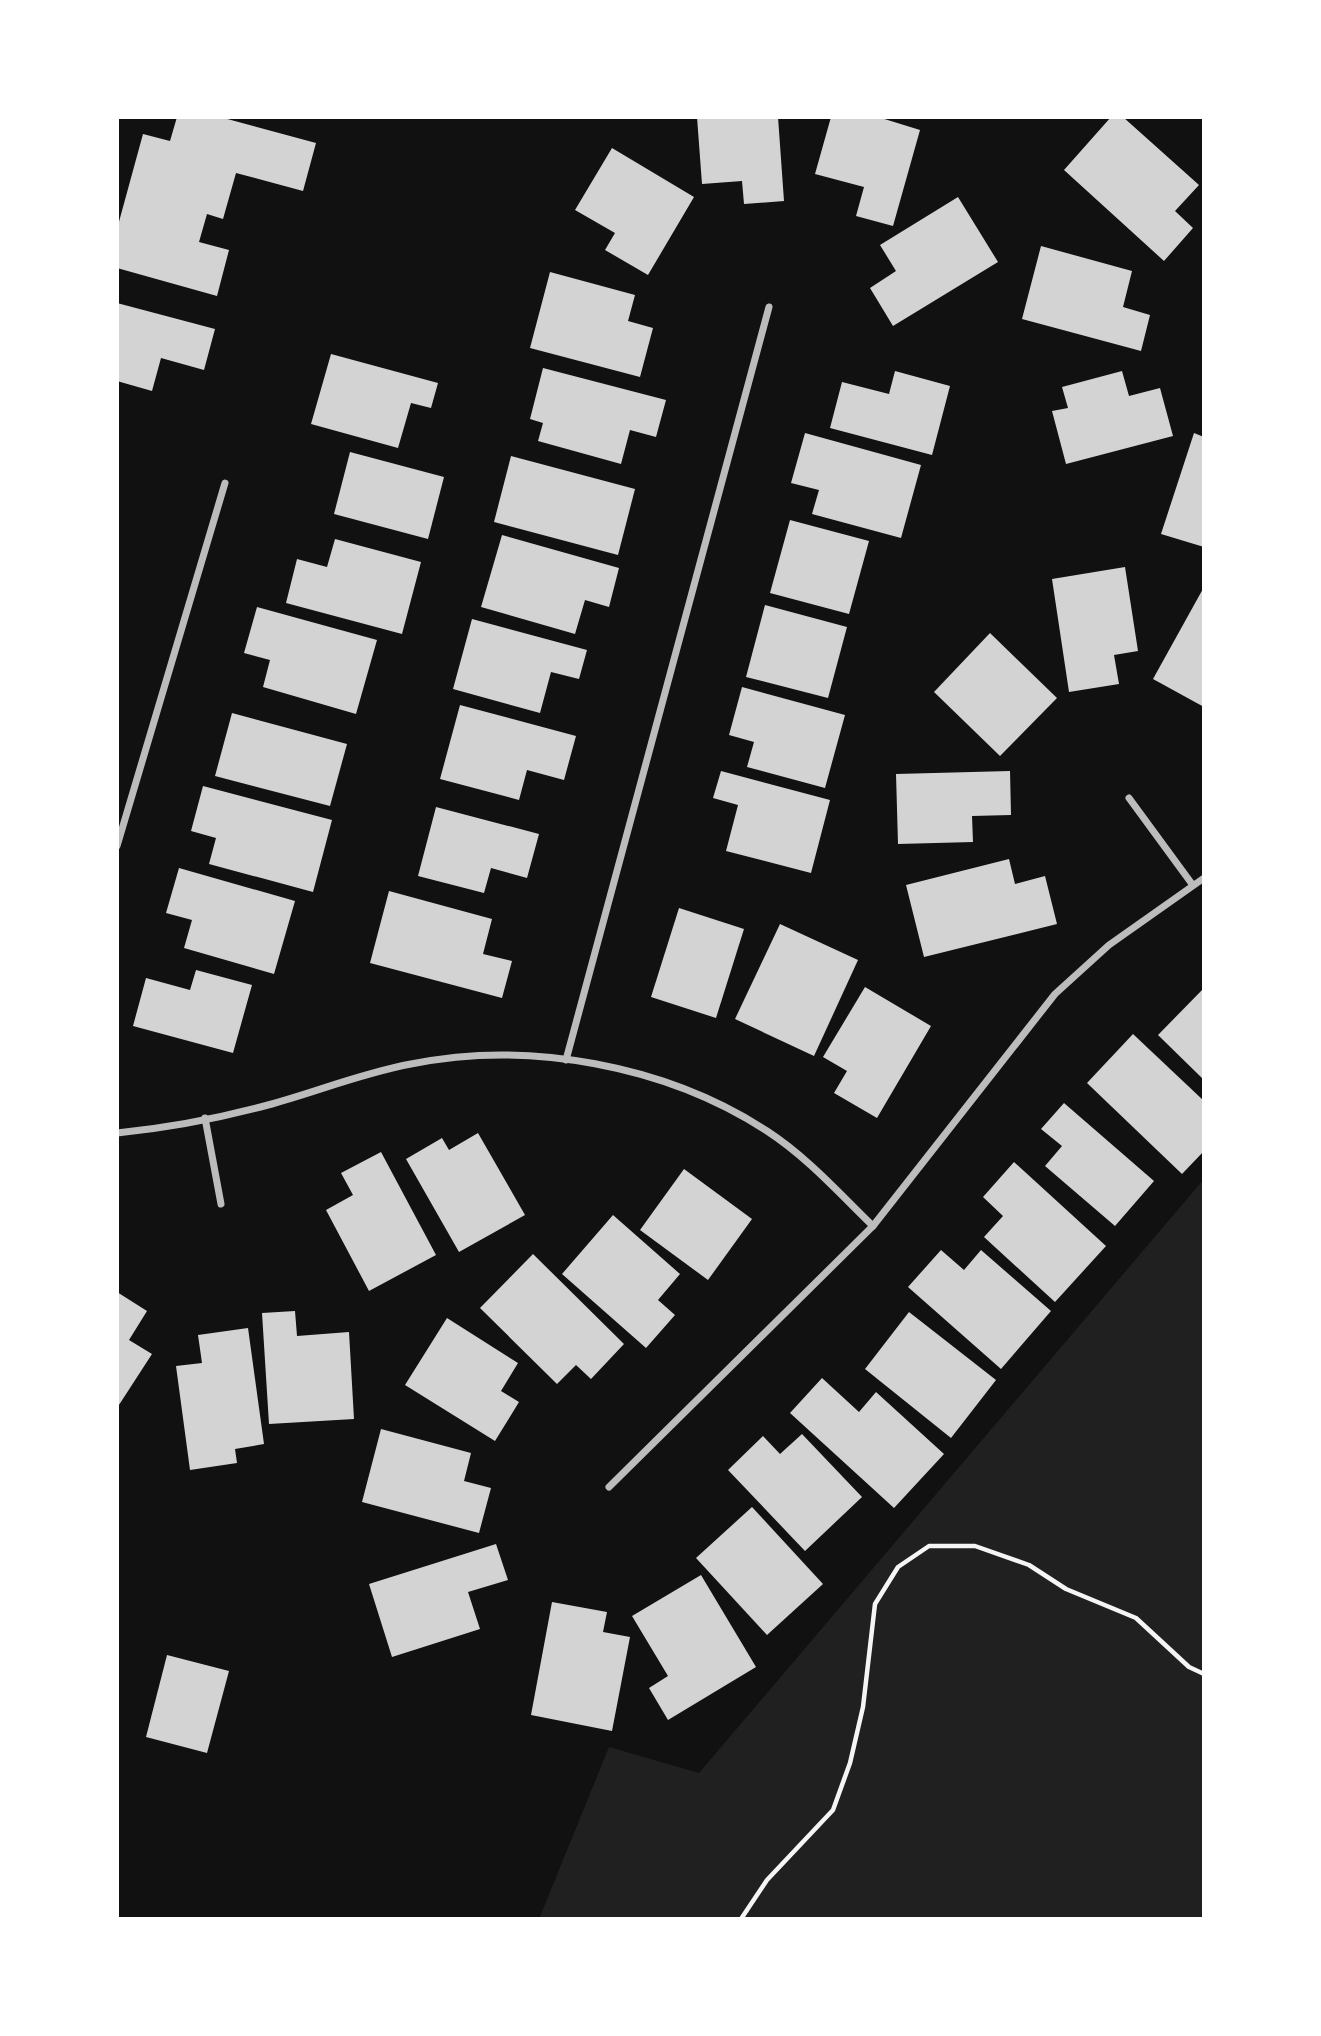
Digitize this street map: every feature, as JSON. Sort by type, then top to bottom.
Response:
[{"type":"street","points":[[566,1060],[769,306]]},
{"type":"street","points":[[117,846],[225,483]]},
{"type":"street","points":[[1129,798],[1192,884]]},
{"type":"street","points":[[609,1487],[873,1226],[1055,994],[1110,945],[1204,878]]},
{"type":"street","points":[[117,1133],[154,1129],[267,1105],[412,1063],[509,1055],[566,1060],[608,1066],[715,1102],[766,1131],[803,1158],[873,1226]]},
{"type":"street","points":[[205,1118],[222,1204]]},
{"type":"path","points":[[741,1919],[767,1880],[833,1810],[850,1763],[863,1707],[875,1604],[898,1567],[929,1546],[975,1546],[1029,1565],[1066,1589],[1136,1618],[1189,1667],[1204,1674]]},
{"type":"shaded area","points":[[1204,1179],[1204,1919],[539,1919],[609,1747],[699,1773]]},
{"type":"building","points":[[177,117],[220,117],[316,143],[303,191],[236,173],[223,219],[207,214],[199,242],[229,250],[217,296],[117,268],[117,229],[143,134],[170,141]]},
{"type":"building","points":[[697,117],[778,117],[784,201],[744,204],[742,181],[702,184]]},
{"type":"building","points":[[831,117],[878,117],[920,130],[893,226],[856,216],[864,187],[815,174]]},
{"type":"building","points":[[1111,117],[1123,117],[1199,185],[1175,211],[1193,228],[1164,261],[1064,170]]},
{"type":"building","points":[[612,148],[694,197],[648,275],[605,250],[615,233],[575,210]]},
{"type":"building","points":[[958,197],[998,262],[893,326],[870,288],[896,271],[880,245]]},
{"type":"building","points":[[1041,246],[1132,271],[1123,307],[1150,315],[1141,351],[1022,319]]},
{"type":"building","points":[[550,272],[635,295],[628,321],[653,328],[640,377],[530,348]]},
{"type":"building","points":[[117,303],[215,329],[204,370],[161,358],[152,391],[117,381]]},
{"type":"building","points":[[331,354],[438,383],[431,408],[411,403],[398,448],[311,424]]},
{"type":"building","points":[[543,368],[666,400],[656,437],[630,430],[621,464],[538,441],[543,423],[530,419]]},
{"type":"building","points":[[895,371],[950,386],[932,455],[830,428],[842,382],[889,394]]},
{"type":"building","points":[[1122,371],[1129,396],[1160,388],[1173,436],[1066,464],[1052,411],[1068,408],[1062,387]]},
{"type":"building","points":[[805,433],[921,465],[901,538],[812,514],[819,490],[791,483]]},
{"type":"building","points":[[1194,433],[1204,437],[1204,547],[1161,534]]},
{"type":"building","points":[[350,452],[444,477],[428,539],[334,514]]},
{"type":"building","points":[[511,456],[635,489],[618,555],[494,522]]},
{"type":"building","points":[[790,520],[869,541],[849,614],[770,593]]},
{"type":"building","points":[[502,535],[619,568],[609,607],[585,600],[575,634],[481,607]]},
{"type":"building","points":[[335,539],[421,562],[402,634],[286,603],[297,559],[327,567]]},
{"type":"building","points":[[1125,567],[1138,651],[1114,655],[1119,684],[1069,692],[1052,579]]},
{"type":"building","points":[[1204,587],[1204,707],[1153,679]]},
{"type":"building","points":[[765,605],[847,627],[828,698],[746,677]]},
{"type":"building","points":[[257,607],[377,640],[356,714],[263,687],[270,660],[244,653]]},
{"type":"building","points":[[472,619],[587,650],[579,679],[551,672],[540,713],[453,689]]},
{"type":"building","points":[[990,633],[1057,698],[1000,756],[934,692]]},
{"type":"building","points":[[742,687],[845,715],[825,788],[747,767],[754,742],[729,735]]},
{"type":"building","points":[[460,705],[576,736],[564,780],[527,770],[519,800],[440,779]]},
{"type":"building","points":[[232,713],[347,744],[330,806],[215,776]]},
{"type":"building","points":[[721,771],[830,800],[811,873],[726,851],[738,805],[713,798]]},
{"type":"building","points":[[1010,771],[1011,815],[972,816],[973,842],[898,844],[896,774]]},
{"type":"building","points":[[203,786],[332,820],[313,892],[209,864],[216,838],[191,831]]},
{"type":"building","points":[[436,807],[539,834],[527,878],[491,868],[484,893],[418,876]]},
{"type":"building","points":[[1009,859],[1015,884],[1045,876],[1057,924],[924,957],[906,885]]},
{"type":"building","points":[[179,868],[295,901],[274,974],[184,948],[192,920],[166,913]]},
{"type":"building","points":[[389,891],[492,919],[483,954],[512,961],[502,998],[370,963]]},
{"type":"building","points":[[679,908],[744,929],[716,1018],[651,997]]},
{"type":"building","points":[[780,924],[858,960],[814,1056],[735,1019]]},
{"type":"building","points":[[196,970],[252,985],[233,1053],[133,1026],[146,978],[190,990]]},
{"type":"building","points":[[865,987],[931,1026],[877,1118],[834,1093],[847,1071],[823,1057]]},
{"type":"building","points":[[1204,988],[1204,1080],[1158,1035]]},
{"type":"building","points":[[1133,1034],[1204,1101],[1204,1151],[1182,1174],[1087,1083]]},
{"type":"building","points":[[1064,1103],[1154,1181],[1115,1226],[1045,1166],[1062,1146],[1041,1129]]},
{"type":"building","points":[[478,1133],[525,1215],[459,1252],[406,1159],[442,1138],[449,1150]]},
{"type":"building","points":[[381,1152],[436,1255],[369,1291],[326,1210],[353,1195],[341,1173]]},
{"type":"building","points":[[1014,1162],[1106,1246],[1055,1302],[984,1237],[1003,1216],[983,1197]]},
{"type":"building","points":[[684,1169],[752,1219],[708,1280],[640,1230]]},
{"type":"building","points":[[613,1215],[680,1274],[658,1300],[675,1315],[646,1348],[562,1274]]},
{"type":"building","points":[[941,1250],[964,1270],[981,1250],[1051,1311],[1001,1369],[908,1287]]},
{"type":"building","points":[[533,1254],[624,1344],[591,1379],[576,1365],[557,1384],[480,1308]]},
{"type":"building","points":[[117,1292],[147,1311],[129,1340],[152,1354],[117,1408]]},
{"type":"building","points":[[295,1311],[297,1336],[349,1332],[354,1419],[269,1424],[262,1313]]},
{"type":"building","points":[[909,1312],[996,1380],[951,1438],[865,1369]]},
{"type":"building","points":[[447,1318],[518,1363],[501,1391],[519,1402],[495,1441],[405,1385]]},
{"type":"building","points":[[248,1328],[264,1444],[235,1449],[237,1463],[190,1470],[176,1366],[202,1363],[198,1335]]},
{"type":"building","points":[[822,1378],[859,1412],[876,1392],[944,1454],[894,1508],[790,1413]]},
{"type":"building","points":[[381,1429],[471,1453],[464,1481],[491,1488],[479,1533],[362,1502]]},
{"type":"building","points":[[802,1434],[862,1497],[805,1551],[728,1470],[763,1436],[780,1454]]},
{"type":"building","points":[[752,1507],[823,1584],[767,1635],[696,1558]]},
{"type":"building","points":[[496,1544],[508,1580],[468,1592],[480,1629],[392,1657],[369,1584]]},
{"type":"building","points":[[701,1575],[756,1667],[668,1720],[649,1688],[668,1676],[632,1616]]},
{"type":"building","points":[[552,1602],[607,1612],[603,1632],[630,1637],[612,1731],[531,1715]]},
{"type":"building","points":[[167,1655],[229,1671],[207,1753],[146,1737]]}]
